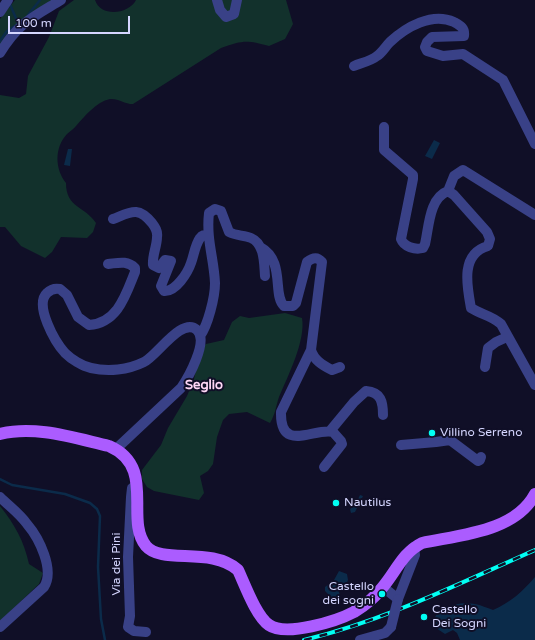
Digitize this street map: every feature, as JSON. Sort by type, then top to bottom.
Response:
[{"type":"main road","points":[[0,434],[27,430],[56,434],[109,446],[116,449],[132,465],[137,485],[139,529],[146,546],[152,551],[160,554],[211,557],[232,564],[238,570],[262,618],[270,626],[280,630],[290,630],[342,618],[356,611],[383,587],[407,552],[414,547],[422,543],[497,525],[511,519],[535,494]]},
{"type":"street","points":[[0,12],[8,0]]},
{"type":"street","points":[[0,53],[12,36],[27,20],[61,0]]},
{"type":"street","points":[[217,0],[220,10],[226,17],[234,14],[237,0]]},
{"type":"street","points":[[354,66],[376,57],[390,42],[420,22],[431,19],[452,21],[461,26],[464,30],[464,36],[432,37],[427,42],[425,47],[427,51],[443,56],[463,54],[503,80],[535,144]]},
{"type":"street","points":[[384,127],[384,150],[412,175],[413,179],[401,239],[403,243],[414,249],[423,248],[432,210],[437,200],[448,191],[454,176],[463,170],[535,216]]},
{"type":"street","points":[[448,191],[477,220],[487,232],[490,239],[488,246],[474,252],[470,260],[467,274],[471,308],[493,317],[501,324],[535,385]]},
{"type":"street","points":[[116,449],[180,388],[187,380],[197,359],[200,336],[205,328],[215,284],[208,235],[209,213],[212,210],[219,209],[223,214],[227,230],[229,232],[253,239],[270,255],[276,270],[279,286],[279,299],[284,306],[293,306],[296,303],[307,262],[311,258],[317,258],[322,262],[311,350],[281,412],[281,421],[284,430],[293,435],[302,436],[330,431],[354,402],[366,391],[376,393],[380,397],[384,405],[383,415]]},
{"type":"street","points":[[113,219],[130,212],[138,211],[144,213],[156,228],[158,235],[153,265],[159,268],[165,260],[171,261],[161,286],[164,291],[171,290],[178,283],[191,264],[199,240],[203,235],[208,235]]},
{"type":"street","points":[[260,247],[265,276]]},
{"type":"street","points":[[108,264],[129,263],[135,268],[136,272],[122,304],[115,314],[99,323],[89,325],[78,317],[67,295],[60,289],[50,290],[44,295],[43,303],[46,321],[53,337],[65,353],[83,365],[91,368],[104,370],[127,368],[152,358],[174,334],[184,327],[191,327],[197,330],[200,336]]},
{"type":"street","points":[[485,367],[488,348],[507,337]]},
{"type":"street","points":[[311,350],[313,357],[322,365],[332,370],[340,367]]},
{"type":"street","points":[[324,467],[342,444],[330,431]]},
{"type":"street","points":[[401,445],[450,440],[478,460],[480,460],[481,457]]},
{"type":"street","name":"Via dei Pini","points":[[137,485],[132,488],[131,496],[128,557],[130,616],[128,627],[134,631],[146,632]]},
{"type":"street","points":[[0,497],[28,524],[43,552],[49,570],[47,582],[44,587],[0,627]]},
{"type":"street","points":[[360,640],[386,633],[391,627],[398,599],[415,555],[414,547]]},
{"type":"street","points":[[383,587],[398,599]]},
{"type":"green space","points":[[15,0],[53,0],[0,48],[0,19]]},
{"type":"green space","points":[[74,0],[95,0],[98,6],[103,10],[115,12],[122,11],[132,5],[136,0],[286,0],[293,24],[285,39],[269,46],[240,42],[221,48],[133,104],[116,99],[110,99],[100,103],[91,110],[63,140],[58,152],[58,165],[62,177],[66,183],[69,197],[77,206],[92,217],[96,223],[93,232],[87,238],[61,237],[52,252],[45,258],[21,246],[5,227],[0,227],[0,95],[19,98],[26,94],[28,76],[49,37],[59,11]]},
{"type":"green space","points":[[285,313],[302,318],[303,327],[299,347],[270,423],[247,412],[229,414],[223,420],[217,437],[213,464],[208,471],[200,476],[204,493],[199,500],[154,491],[147,487],[142,479],[142,470],[161,445],[168,428],[187,396],[194,379],[200,351],[206,344],[224,340],[232,322],[240,316],[249,318]]},
{"type":"green space","points":[[0,506],[18,534],[29,564],[43,573],[39,584],[0,621]]},
{"type":"water","points":[[434,140],[440,143],[432,159],[425,156]]},
{"type":"water","points":[[68,149],[72,149],[70,166],[64,165]]},
{"type":"water","points":[[360,495],[363,496],[355,512],[351,513],[350,509],[355,505]]},
{"type":"water","points":[[339,571],[347,574],[348,580],[345,587],[343,585],[338,586],[340,597],[338,600],[334,600],[325,591],[325,587],[334,580]]},
{"type":"water","points":[[535,577],[535,640],[460,640],[457,633],[453,630],[445,634],[433,626],[434,619],[442,609],[455,604],[469,603],[493,610],[516,596]]},
{"type":"waterway","points":[[28,15],[40,0]]},
{"type":"waterway","points":[[9,2],[18,23]]},
{"type":"waterway","points":[[0,41],[7,31],[18,24]]},
{"type":"waterway","points":[[0,479],[12,485],[65,494],[90,503],[97,509],[100,516],[98,567],[101,619],[105,640]]},
{"type":"railway","points":[[304,640],[363,623],[392,612],[535,550]]},
{"type":"place","name":"Villino Serreno","points":[[432,433]]},
{"type":"place","name":"Nautilus","points":[[336,503]]},
{"type":"place","name":"Castello dei sogni","points":[[382,594]]},
{"type":"place","name":"Castello Dei Sogni","points":[[424,617]]},
{"type":"district","name":"Seglio","points":[[204,386]]}]
